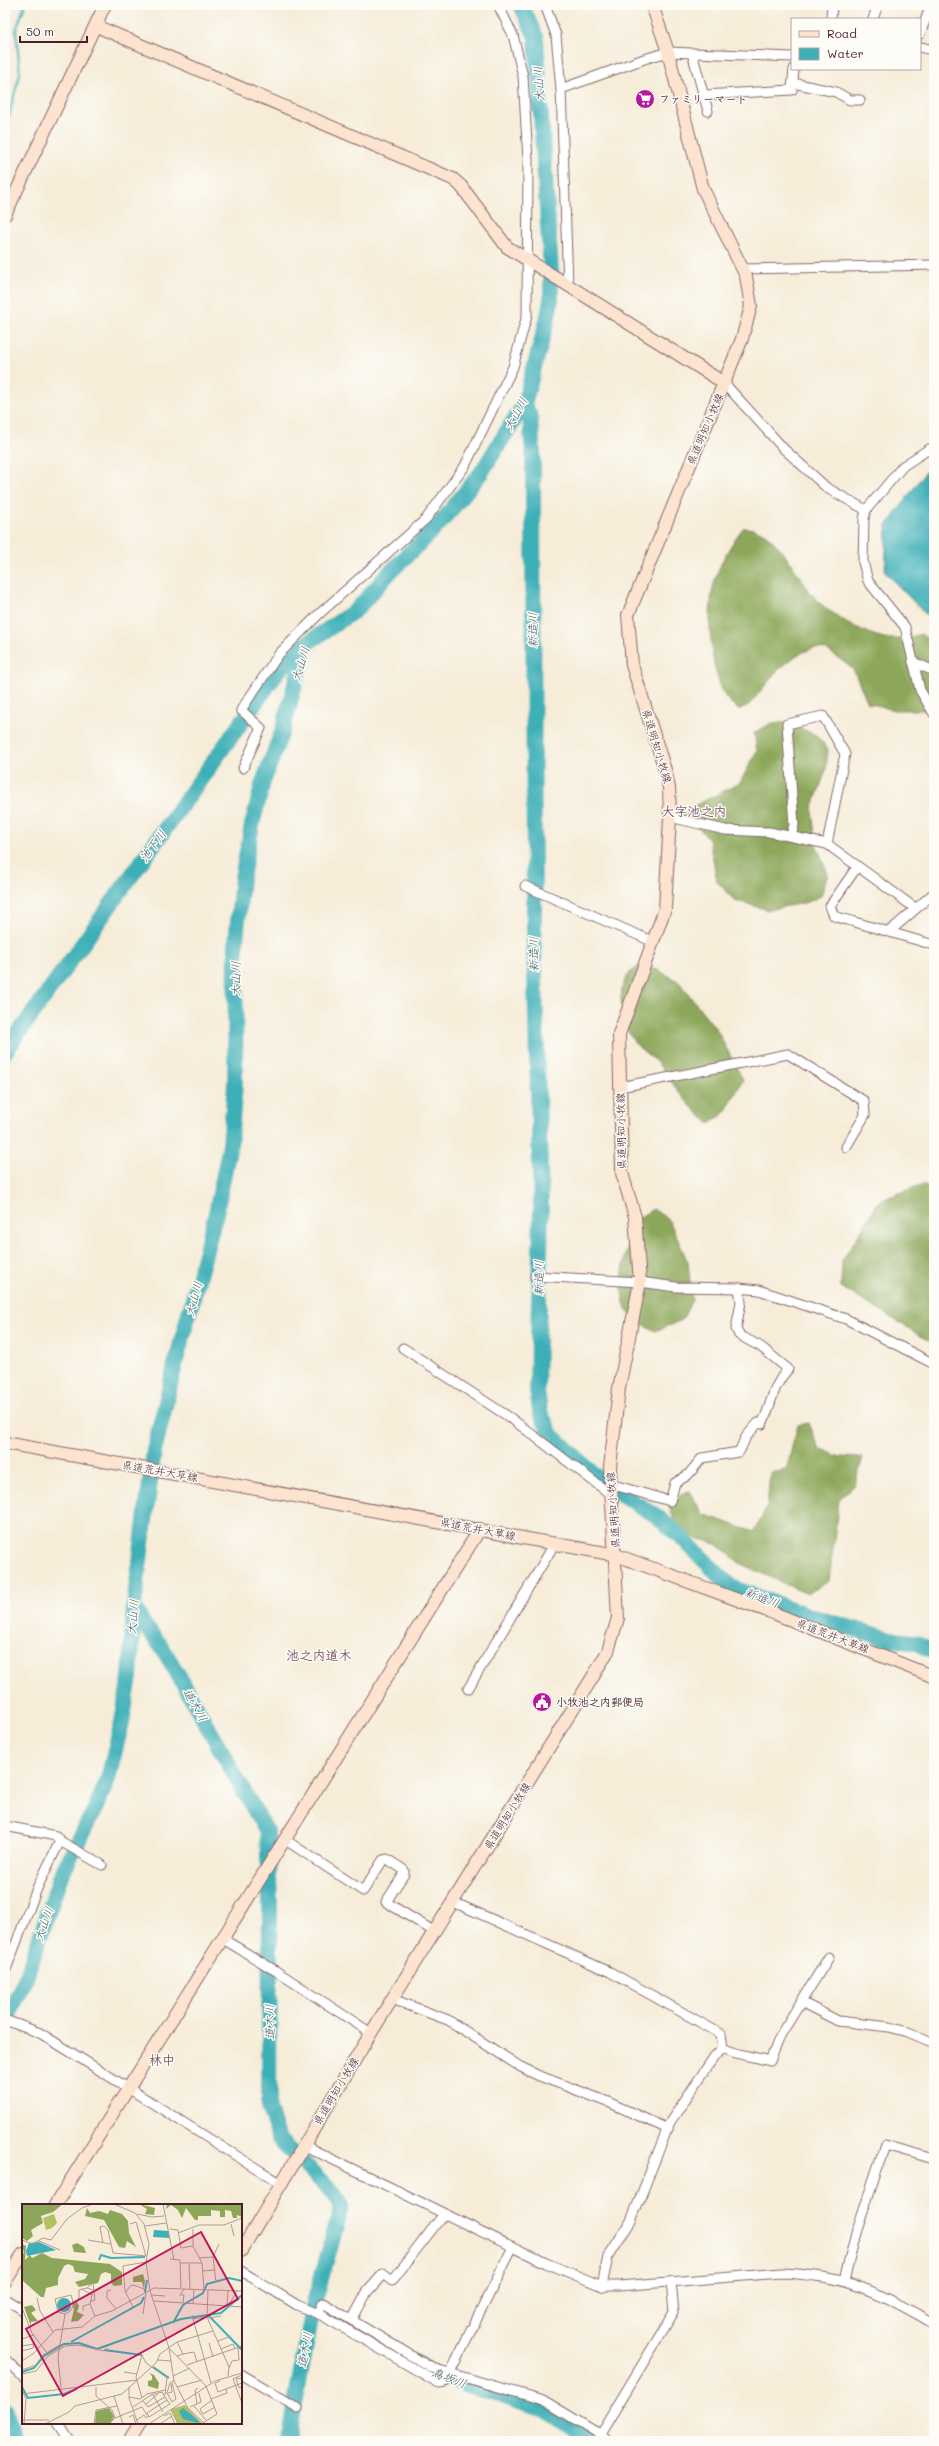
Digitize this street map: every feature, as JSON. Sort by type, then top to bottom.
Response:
[{"type":"main road","points":[[5,215],[105,5]]},
{"type":"main road","name":"県道明知小牧線","points":[[242,2249],[280,2183],[371,2033],[608,1651],[618,1618],[616,1555],[610,1489],[619,1388],[640,1282],[635,1217],[622,1173],[619,1034],[665,909],[670,817],[669,788],[666,773],[632,665],[628,615],[742,339],[751,306],[743,269],[703,189],[668,52],[652,5]]},
{"type":"main road","points":[[97,23],[103,29],[453,179],[461,186],[507,248],[724,383]]},
{"type":"main road","name":"県道荒井大草線","points":[[5,1443],[174,1472],[279,1494],[480,1529],[616,1555],[776,1614],[934,1677]]},
{"type":"main road","points":[[56,2204],[223,1939],[262,1873],[480,1529]]},
{"type":"main road","points":[[5,2282],[22,2256]]},
{"type":"main road","points":[[130,2441],[139,2424]]},
{"type":"street","points":[[243,768],[261,728],[241,710],[279,654],[318,615],[426,518],[465,466],[513,367],[527,315],[529,262],[528,160],[524,76],[513,35],[498,5]]},
{"type":"street","points":[[545,5],[556,35],[561,89],[568,285]]},
{"type":"street","points":[[831,18],[832,5]]},
{"type":"street","points":[[873,18],[878,5]]},
{"type":"street","points":[[921,31],[931,5]]},
{"type":"street","points":[[921,47],[934,50]]},
{"type":"street","points":[[561,89],[668,52],[791,57]]},
{"type":"street","points":[[692,53],[708,111]]},
{"type":"street","points":[[704,95],[792,90],[794,70]]},
{"type":"street","points":[[793,83],[836,92],[850,100],[860,100]]},
{"type":"street","points":[[743,269],[934,265]]},
{"type":"street","points":[[724,383],[784,449],[827,488],[866,510]]},
{"type":"street","points":[[934,451],[929,449],[903,466],[866,510],[863,562],[868,581],[905,626],[920,690],[934,714]]},
{"type":"street","points":[[913,662],[934,671]]},
{"type":"street","points":[[791,836],[794,825],[787,724],[823,716],[845,754],[827,844]]},
{"type":"street","points":[[670,817],[725,830],[762,831],[827,844],[915,908]]},
{"type":"street","points":[[857,867],[830,906],[834,916],[934,945]]},
{"type":"street","points":[[525,886],[654,942]]},
{"type":"street","points":[[890,931],[934,893]]},
{"type":"street","points":[[620,1087],[788,1054],[864,1101],[865,1115],[846,1147]]},
{"type":"street","points":[[535,1276],[640,1282],[676,1287],[740,1288],[766,1292],[846,1319],[934,1364]]},
{"type":"street","points":[[403,1348],[512,1419],[610,1489],[670,1501],[675,1483],[688,1475],[702,1458],[739,1452],[752,1428],[758,1423],[762,1424],[769,1410],[773,1389],[788,1369],[761,1347],[740,1335],[736,1329],[740,1302],[740,1288]]},
{"type":"street","points":[[468,1689],[555,1543]]},
{"type":"street","points":[[5,1826],[56,1836],[62,1842],[102,1864]]},
{"type":"street","points":[[5,1972],[38,1886],[62,1842]]},
{"type":"street","points":[[281,1844],[364,1891],[382,1860],[387,1859],[404,1870],[404,1874],[386,1902],[435,1932]]},
{"type":"street","points":[[452,1904],[460,1905],[640,1988],[720,2034],[723,2048]]},
{"type":"street","points":[[223,1939],[262,1962],[371,2033]]},
{"type":"street","points":[[723,2048],[737,2055],[754,2056],[770,2061],[781,2034],[829,1957]]},
{"type":"street","points":[[392,1999],[448,2020],[536,2075],[608,2102],[668,2130]]},
{"type":"street","points":[[801,2002],[834,2019],[889,2027],[934,2043]]},
{"type":"street","points":[[5,2020],[40,2033],[280,2183]]},
{"type":"street","points":[[602,2286],[608,2257],[631,2221],[670,2122],[686,2096],[723,2048]]},
{"type":"street","points":[[844,2281],[856,2234],[885,2145],[934,2159]]},
{"type":"street","points":[[299,2153],[444,2214],[513,2247],[602,2286],[781,2273],[844,2281],[906,2308],[934,2324]]},
{"type":"street","points":[[352,2320],[367,2292],[383,2274],[392,2281],[444,2214]]},
{"type":"street","points":[[242,2272],[317,2310],[439,2383],[447,2377],[513,2247]]},
{"type":"street","points":[[599,2436],[674,2312],[672,2282]]},
{"type":"street","points":[[5,2299],[22,2309]]},
{"type":"street","points":[[317,2310],[352,2320],[447,2377],[464,2375],[543,2400],[596,2432],[599,2436],[608,2441]]},
{"type":"street","points":[[5,2359],[22,2376]]},
{"type":"street","points":[[242,2375],[298,2408]]},
{"type":"street","points":[[59,2424],[70,2441]]},
{"type":"green space","points":[[743,528],[756,530],[767,536],[777,545],[812,594],[828,610],[846,622],[857,628],[888,639],[897,639],[921,634],[934,644],[934,710],[894,710],[868,703],[853,669],[826,649],[813,648],[797,655],[779,669],[749,705],[738,710],[725,696],[719,682],[712,651],[710,618],[713,587],[717,574],[728,550]]},
{"type":"green space","points":[[794,722],[794,725],[818,736],[828,750],[826,770],[812,809],[816,844],[828,874],[821,896],[808,902],[768,910],[734,900],[717,881],[709,839],[696,825],[680,816],[684,811],[740,783],[757,750],[754,733],[772,723]]},
{"type":"green space","points":[[639,966],[658,970],[678,981],[717,1030],[743,1080],[724,1114],[709,1123],[694,1110],[656,1062],[636,1044],[628,1031],[622,1011],[622,990],[625,980],[631,972]]},
{"type":"green space","points":[[923,1184],[934,1190],[934,1344],[841,1287],[842,1261],[879,1201]]},
{"type":"green space","points":[[653,1209],[669,1220],[688,1262],[692,1300],[682,1320],[655,1331],[631,1316],[624,1304],[622,1293],[623,1268],[634,1221]]},
{"type":"green space","points":[[809,1423],[819,1448],[840,1457],[863,1458],[854,1486],[839,1499],[829,1581],[807,1594],[741,1564],[718,1545],[688,1535],[675,1522],[669,1507],[675,1498],[689,1491],[703,1514],[754,1532],[767,1507],[770,1473],[786,1470],[798,1425]]},
{"type":"water","points":[[934,469],[934,623],[885,572],[887,525],[927,470]]},
{"type":"waterway","points":[[5,131],[20,73],[16,30],[25,5]]},
{"type":"waterway","name":"大山川","points":[[5,1052],[279,670],[306,644],[356,610],[390,572],[441,522],[481,473],[524,404],[547,321],[551,300],[551,271],[536,37],[521,5]]},
{"type":"waterway","name":"新造川","points":[[524,404],[530,416],[533,453],[534,943],[541,1207],[537,1390],[540,1412],[551,1434],[601,1481]]},
{"type":"waterway","name":"大山川","points":[[5,2024],[27,1975],[61,1875],[98,1803],[108,1779],[122,1722],[130,1677],[134,1606],[154,1451],[176,1361],[216,1213],[230,1145],[235,1084],[236,941],[242,878],[252,825],[263,782],[283,729],[306,644]]},
{"type":"waterway","name":"新造川","points":[[619,1493],[655,1515],[680,1536],[731,1587],[813,1617],[890,1639],[917,1643],[934,1652]]},
{"type":"waterway","name":"道木川","points":[[134,1606],[144,1625],[163,1649],[267,1832],[270,1901],[269,2110],[279,2139],[338,2198],[342,2206],[314,2303],[288,2441]]},
{"type":"waterway","name":"鳥坂川","points":[[414,2362],[436,2375],[545,2410],[590,2438]]},
{"type":"waterway","name":"大山川","points":[[5,2409],[15,2441]]},
{"type":"place","name":"ファミリーマート","points":[[645,99]]},
{"type":"place","name":"小牧池之内郵便局","points":[[542,1702]]},
{"type":"district","name":"大字池之内","points":[[694,811]]},
{"type":"district","name":"池之内道木","points":[[319,1655]]},
{"type":"district","name":"林中","points":[[162,2060]]},
{"type":"water label","name":"池下川","points":[[153,846]]}]
